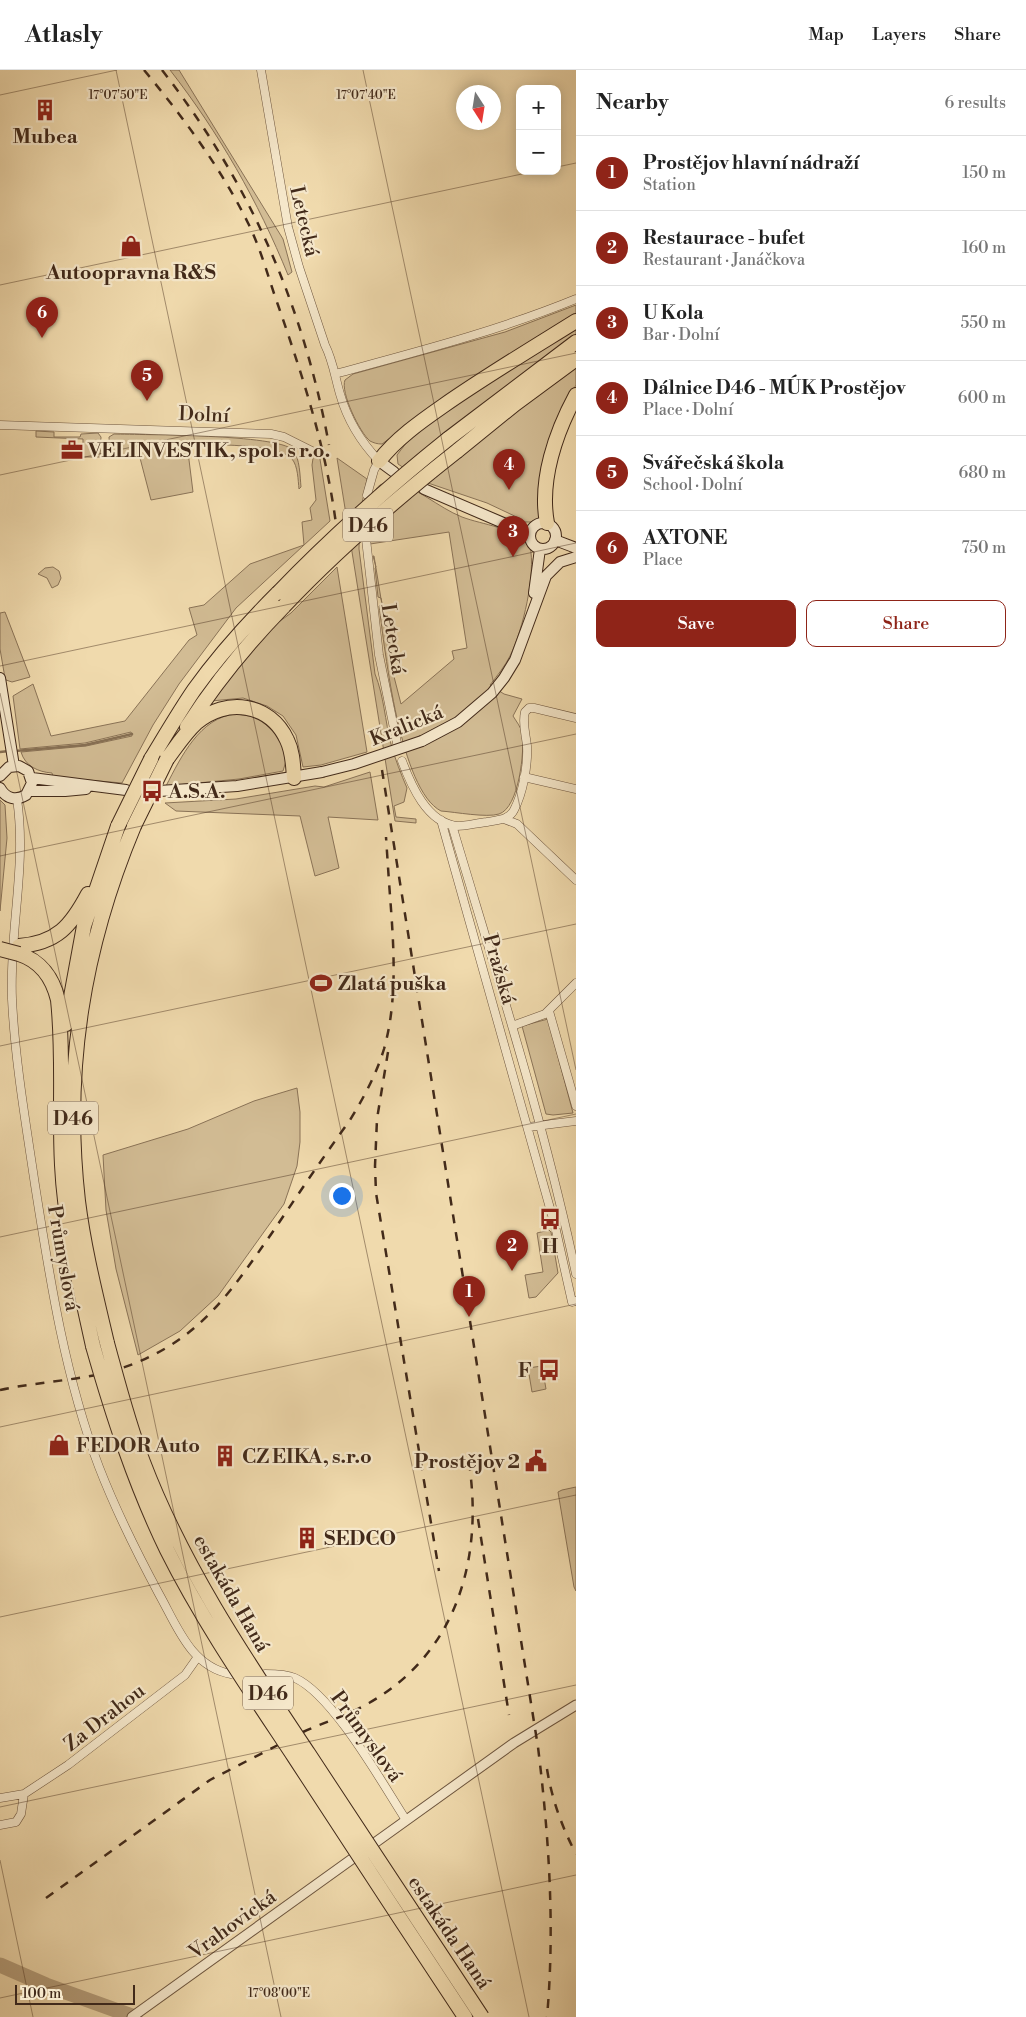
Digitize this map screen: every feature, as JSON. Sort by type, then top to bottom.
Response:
[{"type":"highway","points":[[379,461],[411,429],[493,372],[576,322]]},
{"type":"highway","name":"D46","points":[[100,1344],[77,1275],[66,1206],[61,1130],[61,1078],[67,1016],[84,926],[118,826],[151,759],[194,691],[219,657],[250,621],[316,554],[392,484],[576,342]]},
{"type":"highway","name":"D46","points":[[100,1344],[78,1202],[73,1130],[74,1080],[80,1016],[97,928],[118,864],[134,826],[167,759],[205,699],[259,632],[324,564],[359,532],[514,404],[576,359]]},
{"type":"highway","points":[[547,523],[545,504],[552,457],[564,419],[576,395]]},
{"type":"highway","points":[[167,759],[189,731],[204,718],[227,707],[249,707],[263,713],[281,729],[290,749],[294,778]]},
{"type":"highway","points":[[0,948],[19,950],[44,942],[59,934],[68,926],[80,909],[105,860]]},
{"type":"highway","points":[[19,950],[43,970],[51,981],[57,995],[61,1078]]},
{"type":"highway","name":"estakáda Haná","points":[[100,1344],[114,1419],[131,1468],[149,1512],[182,1579],[215,1635],[465,2017]]},
{"type":"highway","name":"estakáda Haná","points":[[100,1344],[143,1462],[177,1538],[212,1604],[482,2017]]},
{"type":"main road","points":[[379,461],[394,472]]},
{"type":"main road","points":[[424,489],[530,534]]},
{"type":"main road","points":[[540,522],[547,523],[555,530],[556,540],[550,548],[540,549],[532,544],[530,534],[534,525],[540,522]]},
{"type":"main road","points":[[556,540],[576,548]]},
{"type":"main road","points":[[527,626],[534,594],[540,549]]},
{"type":"main road","name":"Kralická","points":[[159,791],[237,786],[322,772],[380,756],[422,741],[458,722],[488,697],[510,669],[546,576],[560,562],[576,557]]},
{"type":"main road","points":[[0,678],[14,763]]},
{"type":"main road","points":[[0,776],[14,763]]},
{"type":"main road","points":[[0,788],[6,796],[17,799],[24,796],[30,790],[32,778],[26,769],[14,763]]},
{"type":"main road","points":[[32,778],[126,790]]},
{"type":"main road","points":[[30,790],[65,791],[101,788]]},
{"type":"street","name":"Letecká","points":[[261,70],[288,228],[299,266],[325,345],[331,356],[343,402],[352,423],[379,461]]},
{"type":"street","points":[[335,374],[494,330],[533,317],[576,299]]},
{"type":"street","name":"Dolní","points":[[0,425],[271,434],[284,437],[314,452]]},
{"type":"street","points":[[367,495],[374,470],[379,461]]},
{"type":"street","name":"Letecká","points":[[366,539],[378,648],[397,743]]},
{"type":"street","points":[[504,819],[514,810],[524,777],[527,748],[524,714],[529,708],[534,708],[576,718]]},
{"type":"street","points":[[402,761],[410,783],[419,799],[441,820],[452,825],[504,819],[517,824],[576,880]]},
{"type":"street","points":[[524,777],[576,789]]},
{"type":"street","name":"Průmyslová","points":[[17,799],[21,836],[12,998],[31,1160],[64,1350],[99,1466],[153,1582],[188,1647],[197,1658],[216,1669],[231,1674]]},
{"type":"street","name":"Pražská","points":[[441,820],[528,1127],[574,1302]]},
{"type":"street","name":"Pražská","points":[[452,825],[512,1026],[547,1156]]},
{"type":"street","points":[[512,1026],[550,1012],[576,983]]},
{"type":"street","points":[[550,1012],[576,1106]]},
{"type":"street","points":[[528,1127],[576,1122]]},
{"type":"street","points":[[528,1127],[537,1137],[547,1156],[565,1222],[576,1274]]},
{"type":"street","points":[[555,1226],[565,1222]]},
{"type":"street","name":"Za Drahou","points":[[0,1798],[24,1794],[68,1765],[185,1675],[197,1658]]},
{"type":"street","name":"Průmyslová","points":[[265,1674],[284,1675],[295,1678],[311,1688],[327,1704],[355,1741],[406,1820]]},
{"type":"street","points":[[376,1842],[514,1743],[576,1705]]},
{"type":"street","points":[[0,1825],[16,1822],[21,1814],[24,1794]]},
{"type":"street","name":"Vrahovická","points":[[132,2017],[352,1858]]},
{"type":"shaded area","points":[[170,70],[179,70],[283,239],[292,272],[288,275],[264,221],[236,168],[205,118]]},
{"type":"shaded area","points":[[576,305],[576,385],[564,407],[541,518],[531,522],[523,522],[523,520],[487,503],[425,482],[398,464],[397,455],[407,442],[397,433],[382,444],[376,443],[366,437],[356,421],[344,386],[345,380],[353,374],[505,332]]},
{"type":"shaded area","points":[[36,431],[54,432],[54,437],[80,437],[81,434],[98,433],[101,437],[100,457],[83,457],[83,439],[36,437]]},
{"type":"shaded area","points":[[114,434],[237,438],[282,445],[293,450],[295,453],[301,487],[299,489],[294,462],[285,454],[259,447],[187,444],[193,492],[151,500],[140,458],[110,457],[109,437]]},
{"type":"shaded area","points":[[314,452],[319,453],[330,521],[236,608],[179,684],[153,725],[122,783],[53,777],[52,773],[37,770],[29,765],[21,752],[86,746],[132,736],[131,732],[85,743],[20,749],[13,696],[33,684],[51,736],[125,721],[189,640],[197,635],[189,608],[204,605],[250,564],[304,545],[302,522],[312,520],[310,508],[316,500],[312,465]]},
{"type":"shaded area","points":[[337,458],[367,479],[360,513],[359,549],[375,674],[391,744],[407,788],[404,802],[394,806],[396,817],[416,819],[416,823],[395,821]]},
{"type":"shaded area","points":[[392,482],[410,488],[462,517],[498,527],[516,535],[530,546],[530,586],[524,617],[508,660],[490,685],[504,694],[522,699],[513,716],[520,726],[523,741],[519,778],[511,801],[506,809],[499,814],[479,815],[441,811],[427,798],[415,776],[405,749],[397,718],[390,685],[379,606],[382,603],[390,661],[401,704],[454,659],[452,651],[467,648],[449,532],[370,544],[369,521],[371,504],[376,490],[381,484]]},
{"type":"shaded area","points":[[53,567],[59,571],[61,578],[58,585],[52,588],[47,578],[38,574],[45,568]]},
{"type":"shaded area","points":[[337,567],[367,752],[321,765],[303,767],[296,735],[283,716],[267,706],[243,698],[211,701],[272,627],[291,613]]},
{"type":"shaded area","points":[[376,567],[381,598],[378,597]]},
{"type":"shaded area","points":[[5,612],[30,677],[12,682],[5,678],[0,649],[0,613]]},
{"type":"shaded area","points":[[236,714],[257,717],[274,732],[283,746],[286,761],[283,771],[239,779],[166,786],[185,751],[202,730],[212,722]]},
{"type":"shaded area","points":[[370,772],[378,820],[328,817],[339,868],[315,876],[300,816],[176,811],[165,803],[236,799],[315,786],[324,787]]},
{"type":"shaded area","points":[[0,800],[5,805],[7,838],[0,911]]},
{"type":"shaded area","points":[[548,1019],[573,1113],[546,1114],[522,1026]]},
{"type":"shaded area","points":[[297,1088],[300,1112],[300,1142],[297,1166],[284,1204],[218,1296],[180,1331],[138,1355],[116,1269],[106,1210],[103,1155],[188,1129],[254,1101]]},
{"type":"shaded area","points":[[549,1230],[551,1232],[558,1273],[536,1297],[529,1298],[525,1275],[543,1272],[537,1233]]},
{"type":"shaded area","points":[[542,1366],[546,1389],[532,1392],[528,1368]]},
{"type":"shaded area","points":[[576,1487],[576,1591],[558,1492]]},
{"type":"waterway","points":[[15,751],[85,745],[132,734]]},
{"type":"waterway","points":[[0,752],[9,751]]},
{"type":"waterway","points":[[0,1965],[46,1985],[135,2017]]},
{"type":"railway","points":[[144,70],[173,106],[214,163],[253,233],[313,413],[332,496],[336,524]]},
{"type":"railway","points":[[162,70],[222,156],[247,201],[269,247],[288,294],[304,343],[318,393],[329,445]]},
{"type":"railway","points":[[382,770],[538,1747],[550,1882],[551,1950],[547,2017]]},
{"type":"railway","points":[[0,1390],[104,1373],[138,1362],[161,1351],[182,1338],[216,1307],[259,1251],[350,1120],[369,1086],[384,1049],[392,1008],[394,966],[386,837]]},
{"type":"railway","points":[[388,1052],[377,1119],[376,1193],[439,1571]]},
{"type":"railway","points":[[303,1732],[369,1703],[399,1683],[423,1659],[442,1632],[456,1603],[466,1572],[471,1539],[473,1505],[470,1470]]},
{"type":"railway","points":[[478,1519],[509,1715]]},
{"type":"railway","points":[[46,1898],[210,1780],[278,1745]]},
{"type":"railway","points":[[547,1769],[558,1813],[576,1854]]},
{"type":"place","name":"Mubea","points":[[45,110]]},
{"type":"place","name":"Autoopravna R&S","points":[[131,246]]},
{"type":"place","name":"AXTONE","points":[[42,338]]},
{"type":"place","name":"Svářečská škola","points":[[147,401]]},
{"type":"place","name":"VELINVESTIK, spol. s r.o.","points":[[72,450]]},
{"type":"place","name":"Dálnice D46 - MÚK Prostějov","points":[[509,490]]},
{"type":"place","name":"U Kola","points":[[513,557]]},
{"type":"place","name":"A.S.A.","points":[[152,791]]},
{"type":"place","name":"Zlatá puška","points":[[321,983]]},
{"type":"place","name":"H","points":[[550,1219]]},
{"type":"place","name":"Restaurace - bufet","points":[[512,1271]]},
{"type":"place","name":"Prostějov hlavní nádraží","points":[[469,1317]]},
{"type":"place","name":"F","points":[[549,1370]]},
{"type":"place","name":"FEDOR Auto","points":[[59,1445]]},
{"type":"place","name":"CZ EIKA, s.r.o","points":[[225,1456]]},
{"type":"place","name":"Prostějov 2","points":[[536,1461]]},
{"type":"place","name":"SEDCO","points":[[307,1538]]}]
